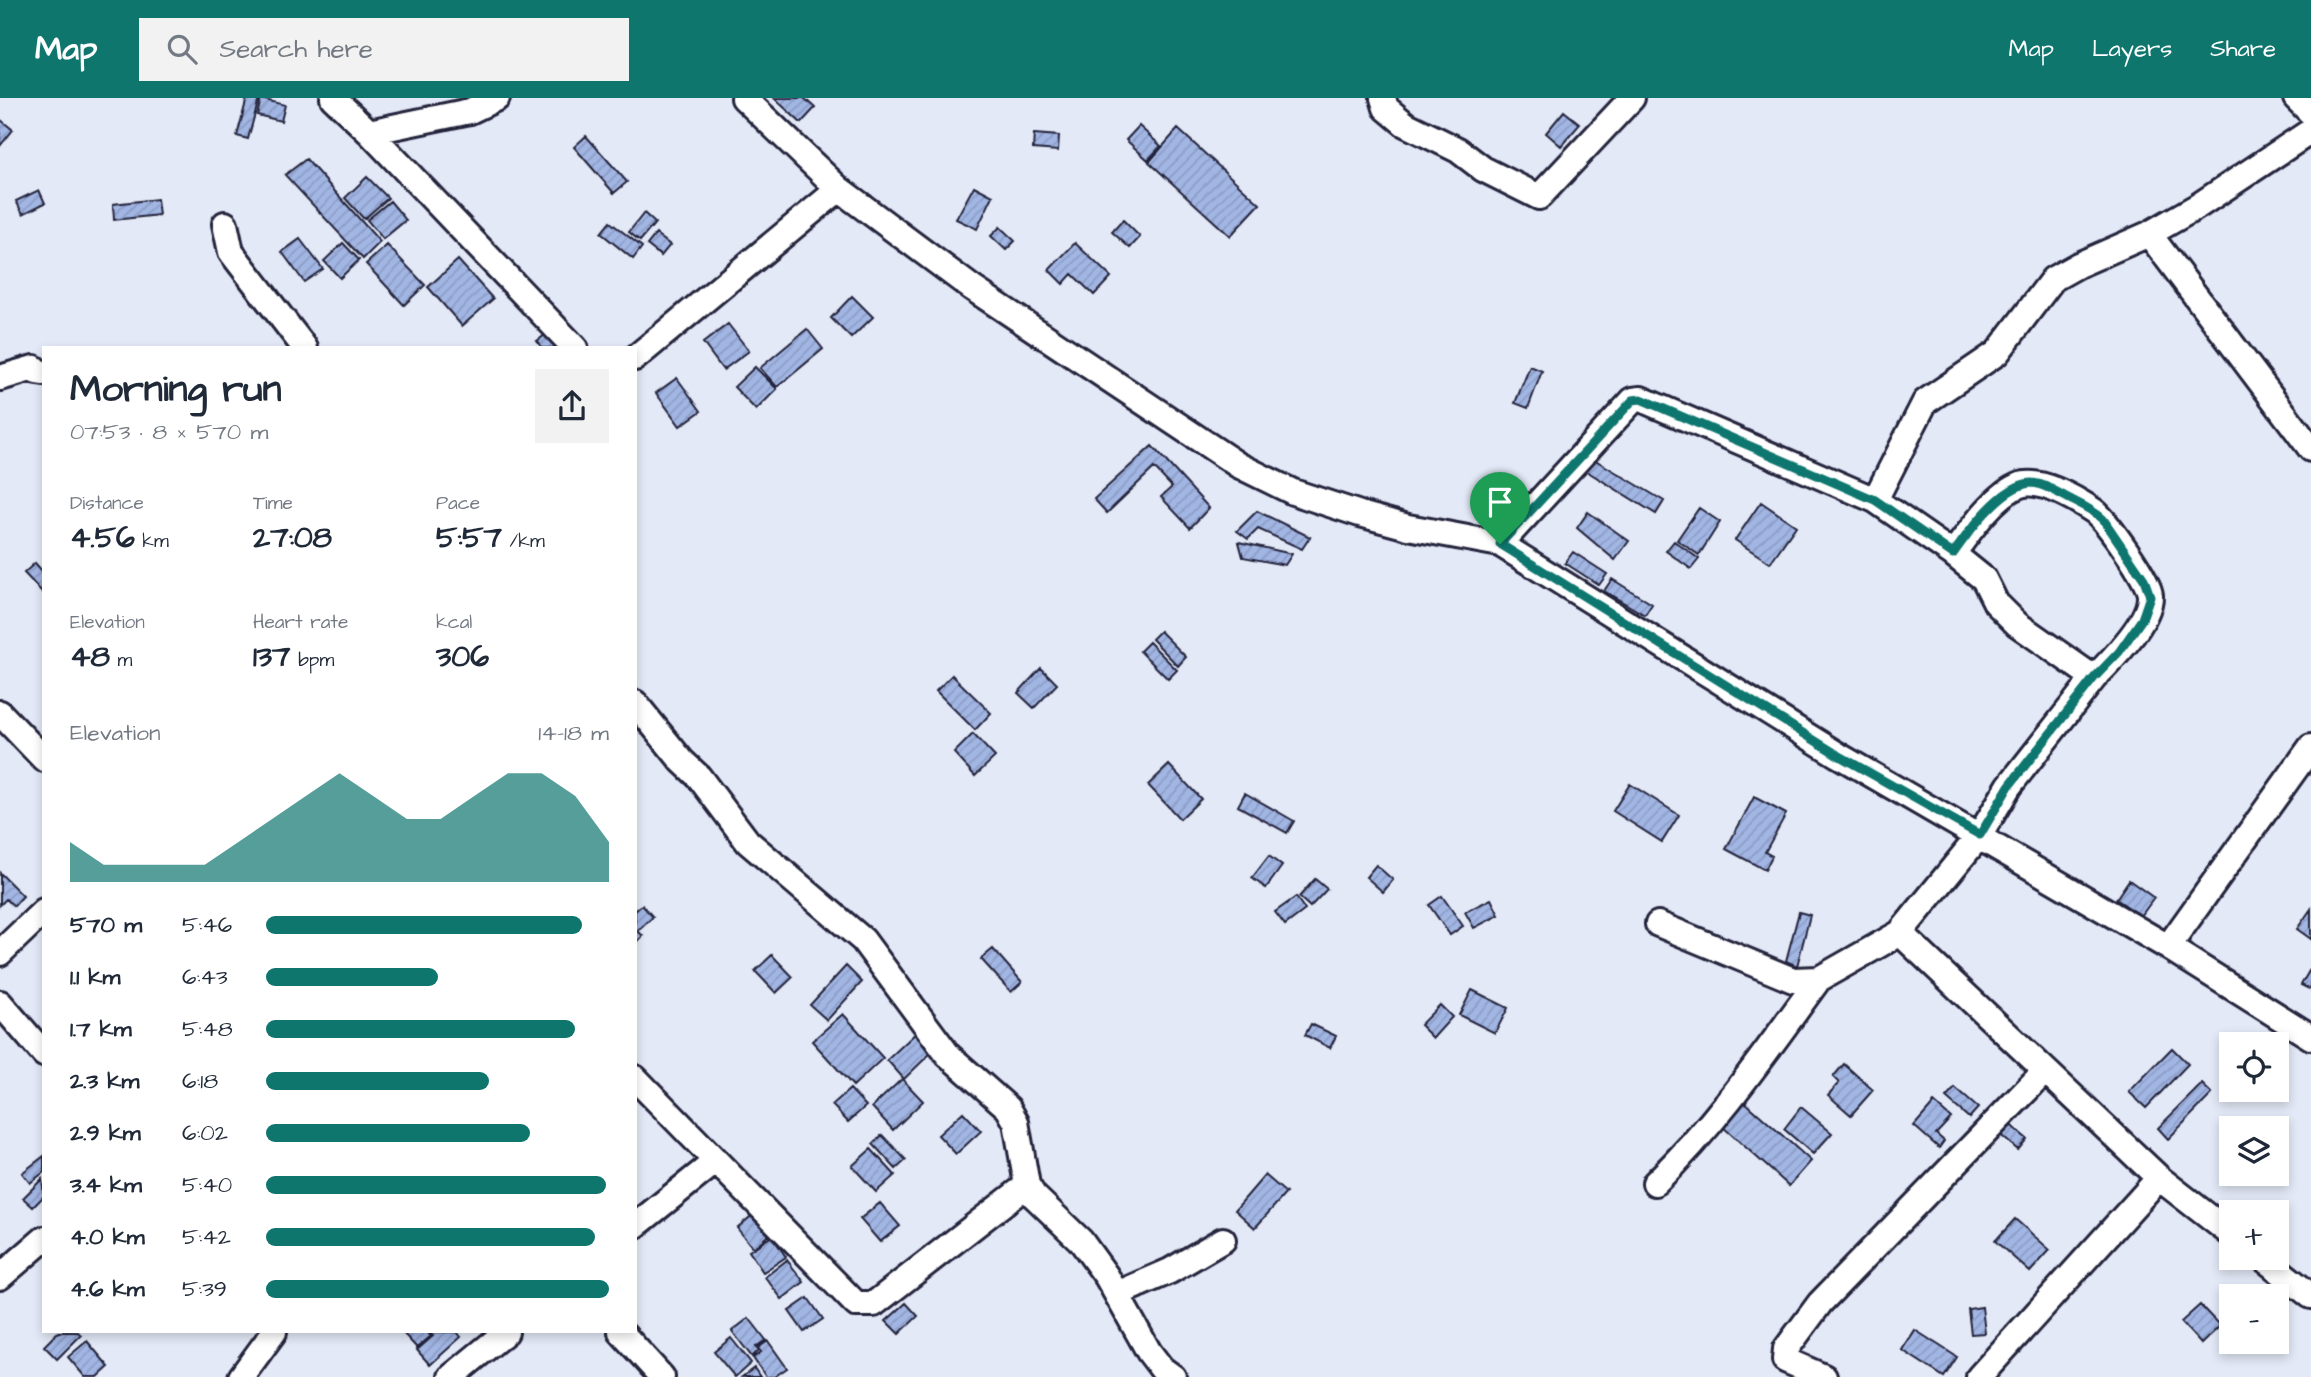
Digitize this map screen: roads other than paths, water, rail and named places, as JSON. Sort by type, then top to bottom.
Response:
[{"type":"street","points":[[333,98],[369,132],[573,346]]},
{"type":"street","points":[[369,132],[470,111],[497,98]]},
{"type":"street","points":[[744,98],[839,189],[972,288],[1249,471],[1293,492],[1360,514],[1408,527],[1500,544],[1838,755],[1980,835],[2168,947],[2311,1037]]},
{"type":"street","points":[[1383,98],[1386,108],[1405,124],[1458,150],[1483,169],[1539,197],[1632,98]]},
{"type":"street","points":[[2296,98],[2311,113]]},
{"type":"street","points":[[1875,500],[1925,402],[1997,353],[2053,279],[2149,234],[2198,206],[2311,131]]},
{"type":"street","points":[[637,356],[839,189]]},
{"type":"street","points":[[225,224],[231,252],[303,346]]},
{"type":"street","points":[[2149,234],[2311,449]]},
{"type":"street","points":[[0,378],[34,368],[37,373],[42,373]]},
{"type":"street","points":[[1500,544],[1633,400],[1641,399],[1875,500],[1984,579],[1996,603],[2017,624],[2094,678]]},
{"type":"street","points":[[1655,1183],[1684,1155],[1730,1099],[1819,979],[1900,933],[1980,835],[2009,786],[2094,678],[2119,652],[2142,619],[2150,596],[2144,579],[2094,511],[2034,483],[2018,485],[1978,520],[1953,554]]},
{"type":"street","points":[[637,705],[682,761],[699,777],[748,842],[863,940],[948,1055],[1008,1108],[1016,1122],[1027,1185],[1034,1196],[1081,1241],[1116,1294],[1149,1352],[1162,1369],[1173,1377]]},
{"type":"street","points":[[0,713],[42,757]]},
{"type":"street","points":[[2168,947],[2311,747]]},
{"type":"street","points":[[0,953],[42,913]]},
{"type":"street","points":[[1658,924],[1793,980],[1819,979]]},
{"type":"street","points":[[1900,933],[2159,1178],[2219,1225]]},
{"type":"street","points":[[0,1003],[42,1052]]},
{"type":"street","points":[[1824,1377],[1785,1360],[1786,1349],[1820,1303],[2045,1071]]},
{"type":"street","points":[[637,1080],[856,1304],[874,1304],[1027,1185]]},
{"type":"street","points":[[637,1224],[716,1161]]},
{"type":"street","points":[[1979,1377],[2159,1178]]},
{"type":"street","points":[[1116,1294],[1170,1271],[1223,1240]]},
{"type":"street","points":[[0,1277],[42,1241]]},
{"type":"street","points":[[2278,1270],[2311,1296]]},
{"type":"street","points":[[241,1377],[273,1333]]},
{"type":"street","points":[[451,1377],[505,1333]]},
{"type":"street","points":[[622,1333],[662,1377]]}]
